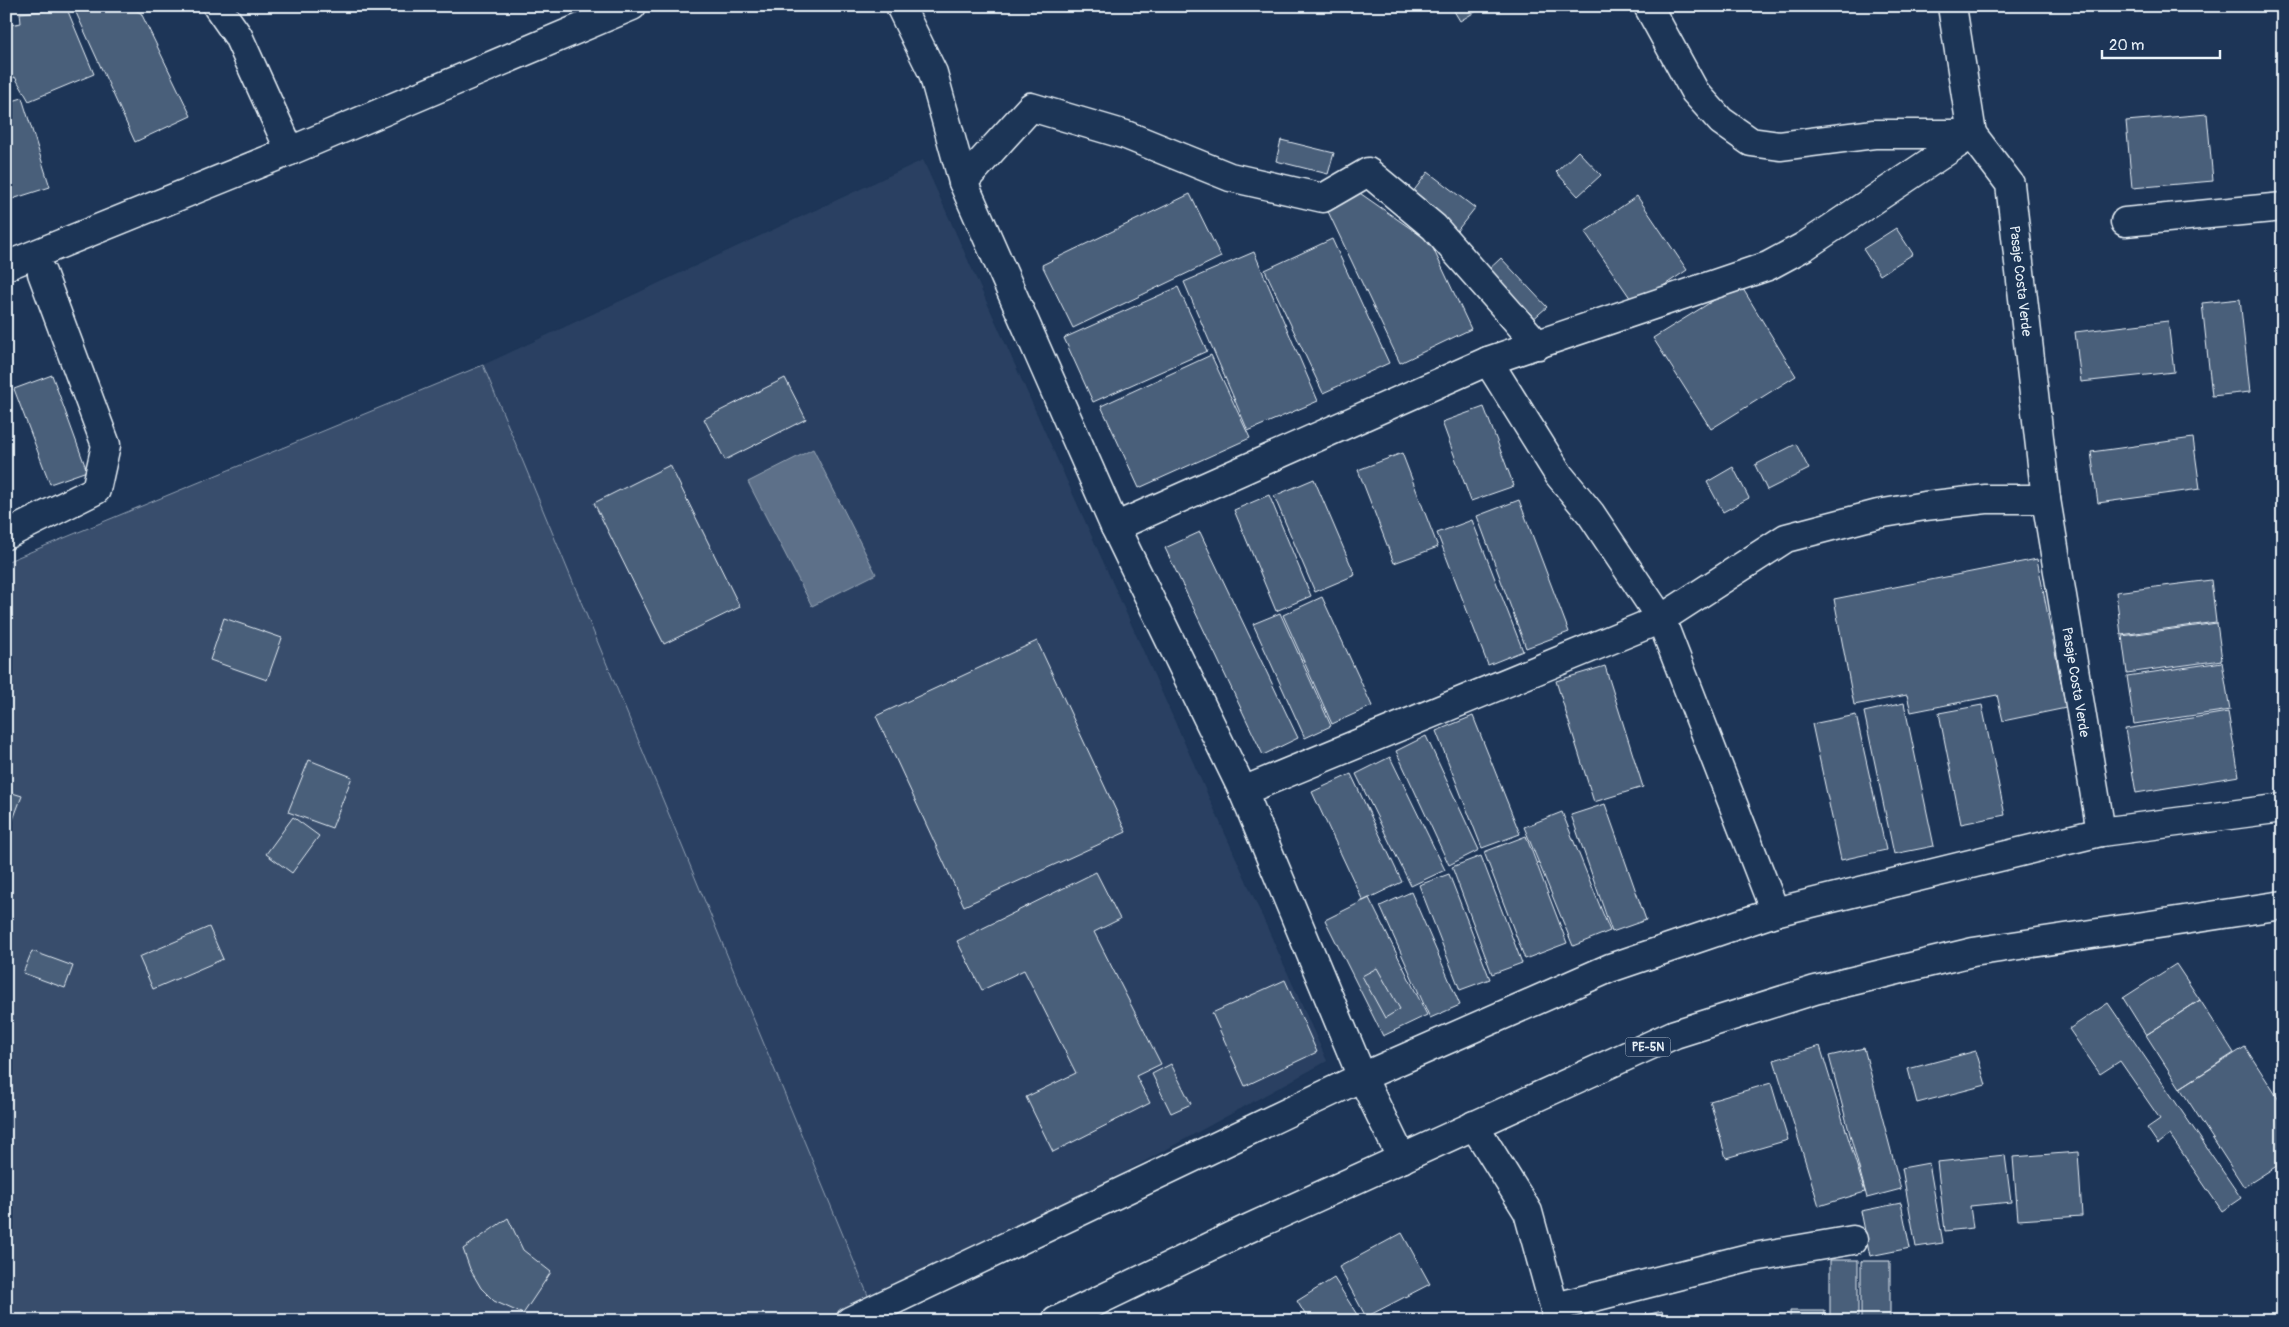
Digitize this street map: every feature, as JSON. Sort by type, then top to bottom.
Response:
[{"type":"main road","points":[[217,6],[238,36],[290,151]]},
{"type":"main road","points":[[6,266],[290,151],[632,6]]},
{"type":"main road","points":[[900,6],[933,73],[963,182],[1115,527],[1243,790],[1362,1077],[1402,1158]]},
{"type":"main road","points":[[1648,6],[1694,92],[1721,121],[1751,142],[1780,146],[1874,134],[1972,134]]},
{"type":"main road","points":[[1952,6],[1972,134]]},
{"type":"main road","points":[[963,182],[1031,107],[1126,135],[1230,177],[1323,198],[1368,172],[1434,227],[1538,345]]},
{"type":"main road","points":[[1115,527],[1488,361],[1768,266],[1805,246],[1972,134]]},
{"type":"main road","name":"Pasaje Costa Verde","points":[[1972,134],[2010,184],[2046,499],[2101,832]]},
{"type":"main road","points":[[2125,222],[2283,206]]},
{"type":"main road","points":[[6,535],[96,490],[106,445],[42,273]]},
{"type":"main road","points":[[1488,361],[1560,475],[1592,514],[1661,618],[1775,912]]},
{"type":"main road","points":[[1243,790],[1661,618],[1786,538],[1878,514],[1925,506],[1986,499],[2046,499]]},
{"type":"main road","points":[[850,1321],[1362,1077],[1610,968],[1775,912],[2101,832],[2283,808]]},
{"type":"main road","name":"PE-5N","points":[[1056,1321],[1245,1230],[1675,1034],[1815,990],[1972,952],[2283,905]]},
{"type":"main road","points":[[1474,1125],[1528,1212],[1556,1314],[1748,1258],[1853,1240]]},
{"type":"shaded area","points":[[923,160],[1327,1061],[874,1310],[483,365]]},
{"type":"shaded area","points":[[483,365],[874,1310],[850,1321],[6,1321],[6,562]]},
{"type":"shaded area","points":[[813,449],[876,574],[812,606],[748,482]]},
{"type":"building","points":[[6,6],[10,25],[21,23],[20,13],[67,9],[94,74],[29,101],[15,77],[6,81]]},
{"type":"building","points":[[73,6],[127,6],[141,13],[191,116],[135,142]]},
{"type":"building","points":[[1451,6],[1485,6],[1460,21]]},
{"type":"building","points":[[22,98],[50,187],[6,201],[6,103]]},
{"type":"building","points":[[2207,114],[2213,181],[2132,188],[2126,121]]},
{"type":"building","points":[[1281,140],[1334,153],[1328,174],[1276,161]]},
{"type":"building","points":[[1578,151],[1601,175],[1578,196],[1556,172]]},
{"type":"building","points":[[1428,172],[1475,208],[1456,232],[1409,197]]},
{"type":"building","points":[[1354,189],[1430,242],[1471,329],[1400,363],[1324,203]]},
{"type":"building","points":[[1190,194],[1221,257],[1073,328],[1042,265]]},
{"type":"building","points":[[1637,196],[1687,270],[1635,305],[1585,232]]},
{"type":"building","points":[[1896,228],[1913,254],[1880,275],[1863,249]]},
{"type":"building","points":[[1332,239],[1389,363],[1323,393],[1265,270]]},
{"type":"building","points":[[1254,252],[1318,401],[1248,431],[1184,282]]},
{"type":"building","points":[[1501,258],[1547,307],[1531,321],[1485,273]]},
{"type":"building","points":[[1740,284],[1796,376],[1711,429],[1653,338]]},
{"type":"building","points":[[1178,287],[1207,351],[1093,402],[1064,338]]},
{"type":"building","points":[[2240,299],[2250,392],[2212,396],[2202,303]]},
{"type":"building","points":[[2168,321],[2174,372],[2081,382],[2075,332]]},
{"type":"building","points":[[1211,355],[1250,438],[1139,488],[1101,406]]},
{"type":"building","points":[[52,375],[87,471],[50,484],[14,389]]},
{"type":"building","points":[[785,378],[806,419],[725,460],[704,419]]},
{"type":"building","points":[[1484,407],[1514,486],[1471,501],[1442,422]]},
{"type":"building","points":[[2193,438],[2200,489],[2098,503],[2091,452]]},
{"type":"building","points":[[1796,444],[1809,469],[1767,490],[1755,465]]},
{"type":"building","points":[[1402,453],[1438,547],[1394,563],[1358,470]]},
{"type":"building","points":[[670,465],[740,607],[664,644],[594,503]]},
{"type":"building","points":[[1733,467],[1749,498],[1723,512],[1707,482]]},
{"type":"building","points":[[1314,479],[1355,575],[1315,592],[1274,496]]},
{"type":"building","points":[[1269,495],[1311,596],[1276,611],[1234,510]]},
{"type":"building","points":[[1519,500],[1569,632],[1526,648],[1477,516]]},
{"type":"building","points":[[1472,520],[1523,651],[1488,665],[1437,533]]},
{"type":"building","points":[[1200,532],[1298,738],[1263,755],[1165,548]]},
{"type":"building","points":[[2037,559],[2066,708],[2003,721],[1997,695],[1911,712],[1907,695],[1854,705],[1834,599]]},
{"type":"building","points":[[2211,580],[2216,622],[2121,635],[2116,592]]},
{"type":"building","points":[[1322,597],[1372,706],[1332,724],[1283,615]]},
{"type":"building","points":[[1280,613],[1331,726],[1305,738],[1253,624]]},
{"type":"building","points":[[224,618],[282,638],[267,680],[210,660]]},
{"type":"building","points":[[2217,623],[2222,660],[2127,673],[2122,636]]},
{"type":"building","points":[[1037,641],[1126,832],[964,906],[876,716]]},
{"type":"building","points":[[2222,662],[2230,710],[2134,724],[2127,676]]},
{"type":"building","points":[[1605,666],[1643,787],[1594,802],[1556,681]]},
{"type":"building","points":[[1904,703],[1934,846],[1894,854],[1864,712]]},
{"type":"building","points":[[1982,705],[2005,815],[1961,824],[1939,713]]},
{"type":"building","points":[[2228,712],[2239,776],[2136,793],[2125,729]]},
{"type":"building","points":[[1856,715],[1886,850],[1841,860],[1812,724]]},
{"type":"building","points":[[1473,716],[1520,834],[1482,848],[1436,731]]},
{"type":"building","points":[[1426,736],[1479,850],[1449,865],[1396,751]]},
{"type":"building","points":[[1390,757],[1445,870],[1411,886],[1356,774]]},
{"type":"building","points":[[309,760],[352,777],[332,828],[288,812]]},
{"type":"building","points":[[1351,774],[1402,882],[1363,901],[1312,792]]},
{"type":"building","points":[[6,791],[22,796],[6,838]]},
{"type":"building","points":[[1605,804],[1646,920],[1612,932],[1571,815]]},
{"type":"building","points":[[1562,812],[1610,931],[1573,946],[1524,827]]},
{"type":"building","points":[[293,817],[319,836],[292,873],[266,854]]},
{"type":"building","points":[[1526,836],[1567,943],[1525,959],[1484,852]]},
{"type":"building","points":[[1481,856],[1522,963],[1492,974],[1452,867]]},
{"type":"building","points":[[1096,872],[1120,919],[1094,932],[1161,1064],[1136,1076],[1150,1103],[1053,1152],[1026,1097],[1076,1073],[1024,970],[982,990],[957,941]]},
{"type":"building","points":[[1449,874],[1490,979],[1460,990],[1419,885]]},
{"type":"building","points":[[1411,892],[1460,1005],[1430,1018],[1380,906]]},
{"type":"building","points":[[1369,898],[1427,1015],[1383,1036],[1325,920]]},
{"type":"building","points":[[209,927],[223,959],[153,989],[139,957]]},
{"type":"building","points":[[32,951],[73,966],[65,988],[23,973]]},
{"type":"building","points":[[2176,964],[2200,1000],[2146,1035],[2123,998]]},
{"type":"building","points":[[1377,968],[1400,1009],[1385,1018],[1362,976]]},
{"type":"building","points":[[1285,980],[1317,1052],[1245,1086],[1212,1013]]},
{"type":"building","points":[[2200,1000],[2234,1053],[2180,1088],[2146,1035]]},
{"type":"building","points":[[2108,1003],[2241,1198],[2222,1211],[2170,1135],[2158,1144],[2147,1128],[2160,1119],[2120,1061],[2100,1074],[2069,1029]]},
{"type":"building","points":[[1820,1046],[1865,1192],[1819,1206],[1774,1060]]},
{"type":"building","points":[[2245,1047],[2283,1106],[2283,1162],[2244,1187],[2180,1088]]},
{"type":"building","points":[[1864,1048],[1901,1189],[1867,1198],[1829,1056]]},
{"type":"building","points":[[1976,1051],[1986,1085],[1917,1103],[1908,1069]]},
{"type":"building","points":[[1171,1064],[1191,1104],[1171,1113],[1152,1074]]},
{"type":"building","points":[[1771,1083],[1788,1140],[1726,1158],[1710,1101]]},
{"type":"building","points":[[2078,1152],[2082,1216],[2018,1220],[2013,1157]]},
{"type":"building","points":[[2005,1155],[2011,1202],[1970,1206],[1973,1228],[1945,1231],[1937,1162]]},
{"type":"building","points":[[1929,1163],[1943,1243],[1916,1247],[1902,1168]]},
{"type":"building","points":[[1901,1203],[1910,1248],[1870,1256],[1861,1211]]},
{"type":"building","points":[[508,1218],[523,1250],[551,1272],[523,1314],[494,1301],[481,1288],[470,1269],[463,1249]]},
{"type":"building","points":[[1402,1233],[1430,1284],[1366,1317],[1339,1267]]},
{"type":"building","points":[[1830,1260],[1858,1260],[1858,1321],[1830,1321]]},
{"type":"building","points":[[1861,1261],[1890,1261],[1890,1321],[1861,1321]]},
{"type":"building","points":[[1334,1278],[1361,1321],[1309,1321],[1297,1301]]},
{"type":"building","points":[[1662,1311],[1665,1321],[1630,1321],[1630,1319]]},
{"type":"building","points":[[1790,1311],[1825,1311],[1825,1321],[1790,1321]]},
{"type":"building","points":[[1702,1316],[1703,1321],[1682,1321]]},
{"type":"building","points":[[1785,1316],[1786,1321],[1755,1321],[1755,1318]]},
{"type":"building","points":[[1943,1319],[1943,1321],[1896,1320]]}]
